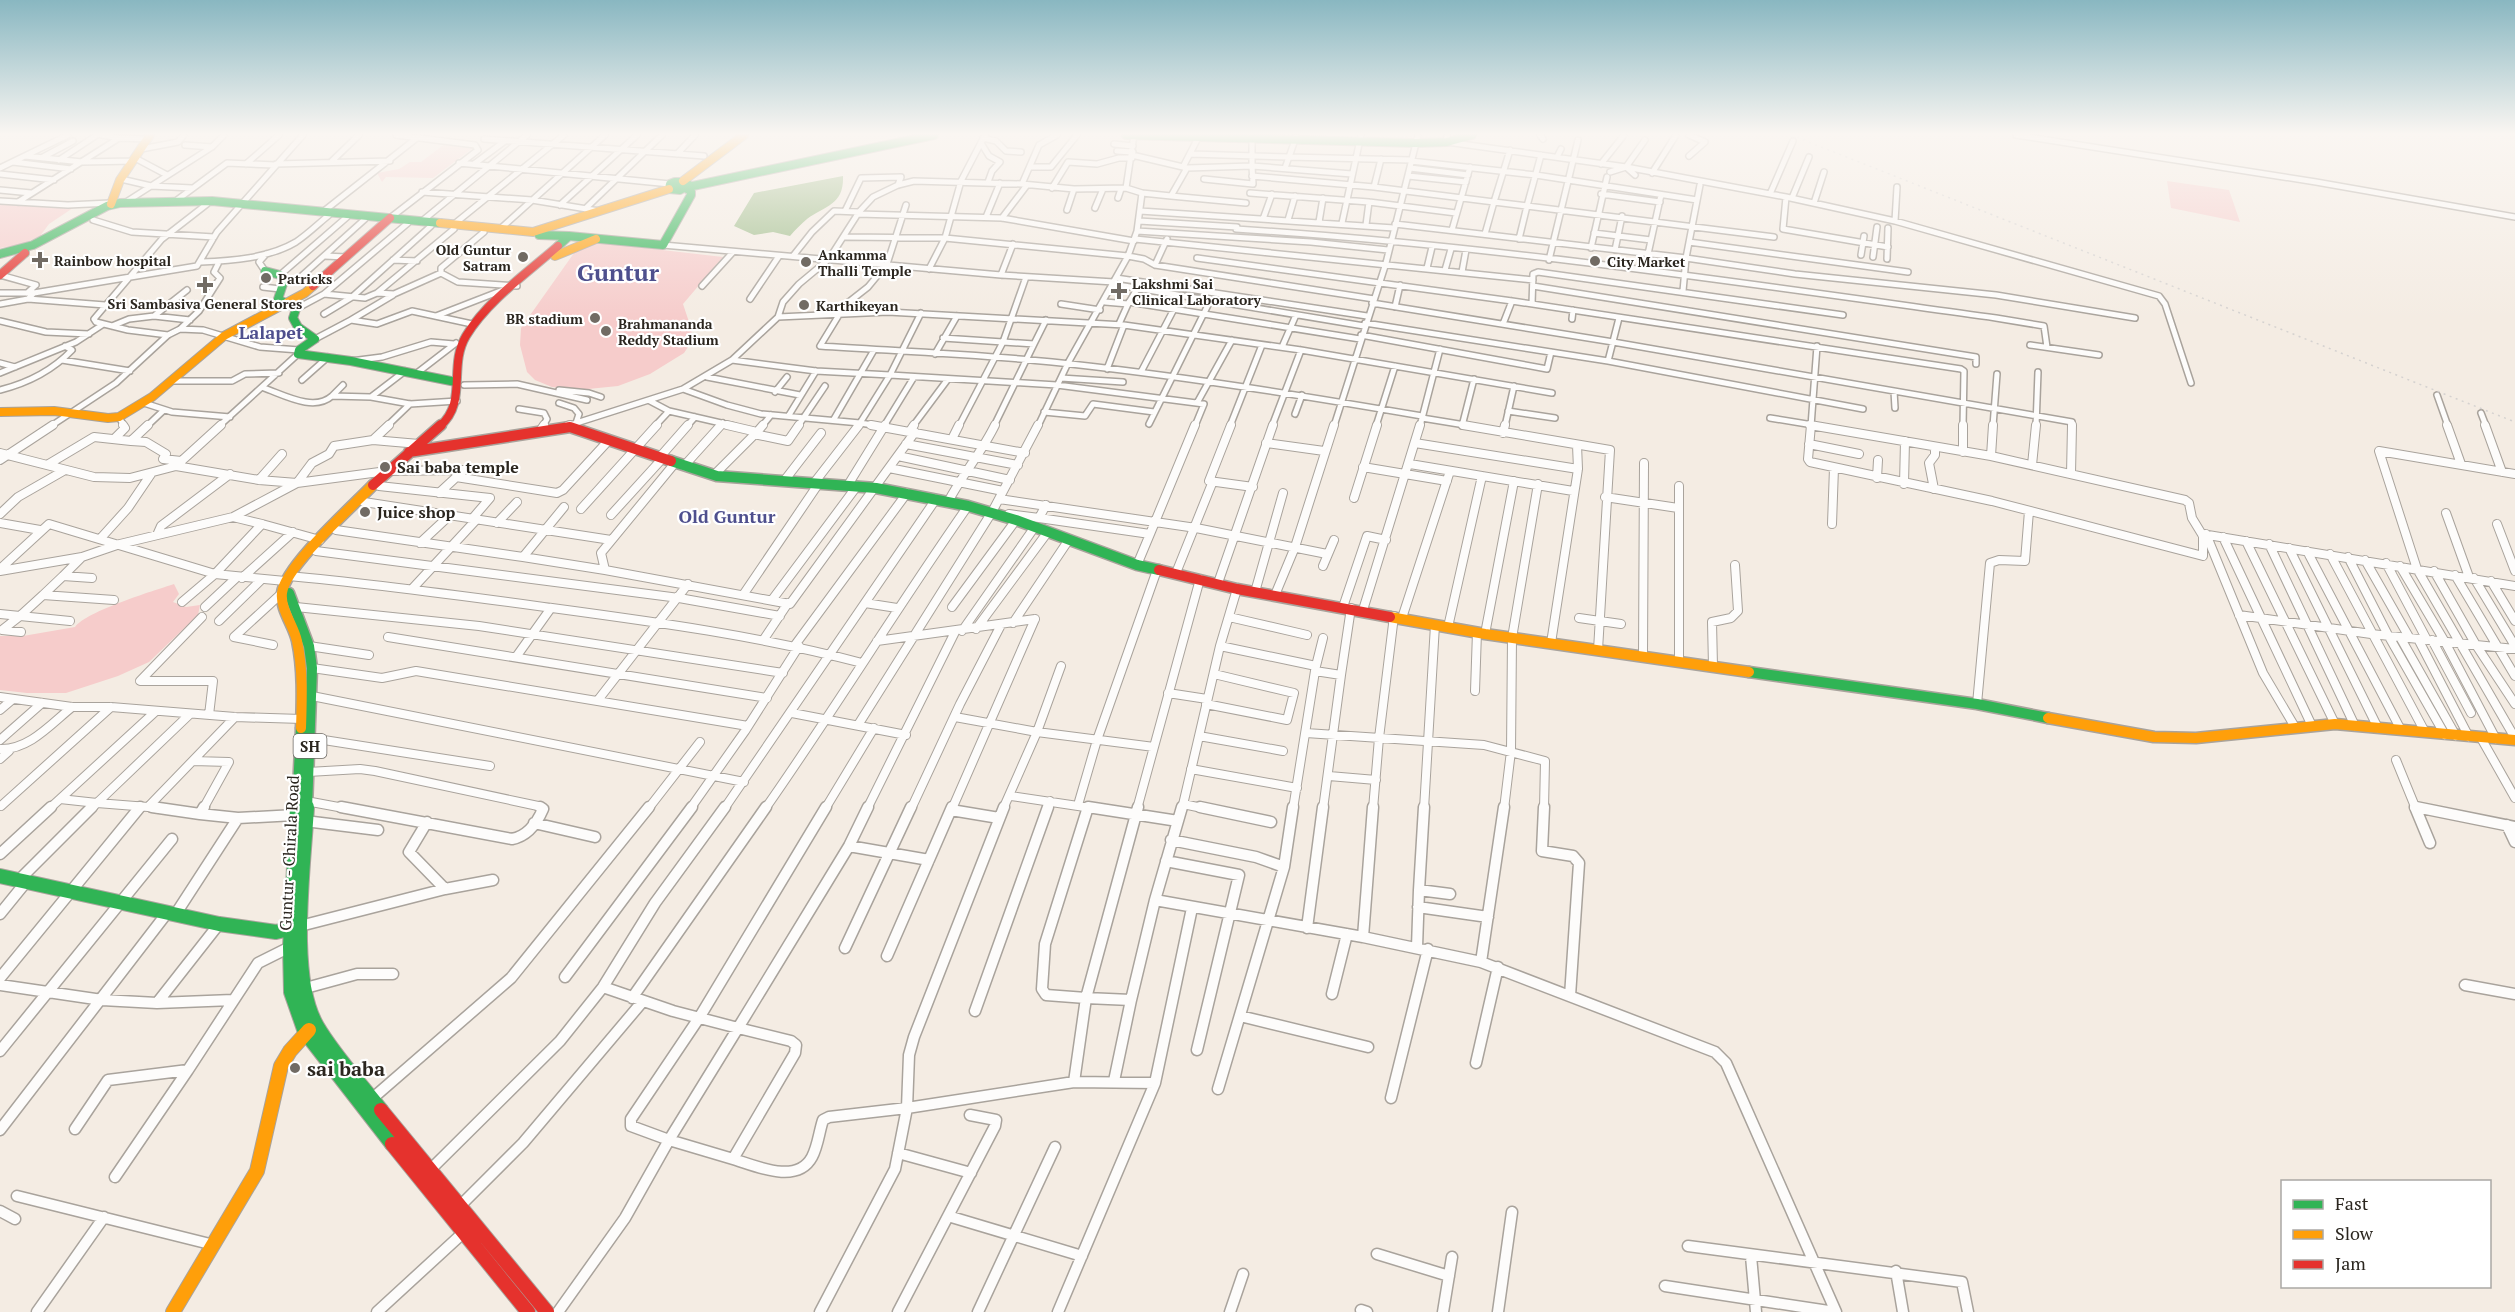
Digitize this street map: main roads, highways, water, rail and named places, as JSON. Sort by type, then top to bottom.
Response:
[{"type":"main road","points":[[110,204],[114,196]]},
{"type":"main road","points":[[0,275],[25,251],[110,204],[126,202],[177,200],[454,227],[538,232],[648,196]]},
{"type":"main road","points":[[557,236],[552,233],[555,230],[650,196]]},
{"type":"main road","points":[[454,227],[484,232],[569,236],[663,245],[690,196]]},
{"type":"main road","points":[[0,256],[25,251],[127,205],[240,205]]},
{"type":"main road","points":[[327,213],[365,219],[388,219],[408,224],[426,224]]},
{"type":"main road","points":[[0,412],[74,413],[108,418],[119,417],[144,403],[224,336],[291,307],[388,219]]},
{"type":"main road","points":[[415,449],[459,415],[463,405],[458,342],[472,324],[517,286],[569,236]]},
{"type":"main road","points":[[290,578],[320,540],[390,471],[448,419],[457,401],[467,341],[477,324],[561,252],[586,245],[597,239]]},
{"type":"main road","points":[[265,271],[281,281],[278,299],[291,307],[298,327],[315,339],[298,352],[460,383]]},
{"type":"main road","points":[[415,449],[570,425],[714,475],[852,485],[907,493],[968,506],[1016,520],[1036,523],[1047,533],[1137,565],[1237,589],[1512,638],[1977,704],[2112,731],[2170,738],[2219,736],[2335,724],[2469,736],[2485,743],[2496,739],[2515,739]]},
{"type":"main road","points":[[290,578],[379,486],[390,471]]},
{"type":"main road","name":"Guntur - Chirala Road","points":[[290,578],[282,593],[295,629],[303,685],[296,928],[303,989],[316,1025],[429,1171],[547,1312]]},
{"type":"main road","name":"Guntur - Chirala Road","points":[[290,578],[289,591],[309,646],[312,668],[311,738],[306,801],[300,818]]},
{"type":"main road","points":[[0,876],[219,924],[270,931],[296,928]]},
{"type":"main road","name":"Guntur - Chirala Road","points":[[296,928],[290,947],[291,992],[305,1032],[528,1312]]},
{"type":"main road","points":[[173,1312],[257,1171],[287,1055],[305,1032],[316,1025]]},
{"type":"railway","points":[[1945,196],[2515,422]]},
{"type":"place","name":"Old Guntur Satram","points":[[523,257]]},
{"type":"place","name":"Rainbow hospital","points":[[40,260]]},
{"type":"place","name":"City Market","points":[[1595,261]]},
{"type":"place","name":"Ankamma Thalli Temple","points":[[806,262]]},
{"type":"place","name":"Patricks","points":[[266,278]]},
{"type":"place","name":"Sri Sambasiva General Stores","points":[[205,285]]},
{"type":"place","name":"Lakshmi Sai Clinical Laboratory","points":[[1119,291]]},
{"type":"place","name":"Karthikeyan","points":[[804,305]]},
{"type":"place","name":"BR stadium","points":[[595,318]]},
{"type":"place","name":"Brahmananda Reddy Stadium","points":[[606,331]]},
{"type":"place","name":"Sai baba temple","points":[[385,467]]},
{"type":"place","name":"Juice shop","points":[[365,512]]},
{"type":"place","name":"sai baba","points":[[295,1068]]},
{"type":"district","name":"Guntur","points":[[618,272]]},
{"type":"district","name":"Lalapet","points":[[271,332]]},
{"type":"district","name":"Old Guntur","points":[[727,516]]}]
